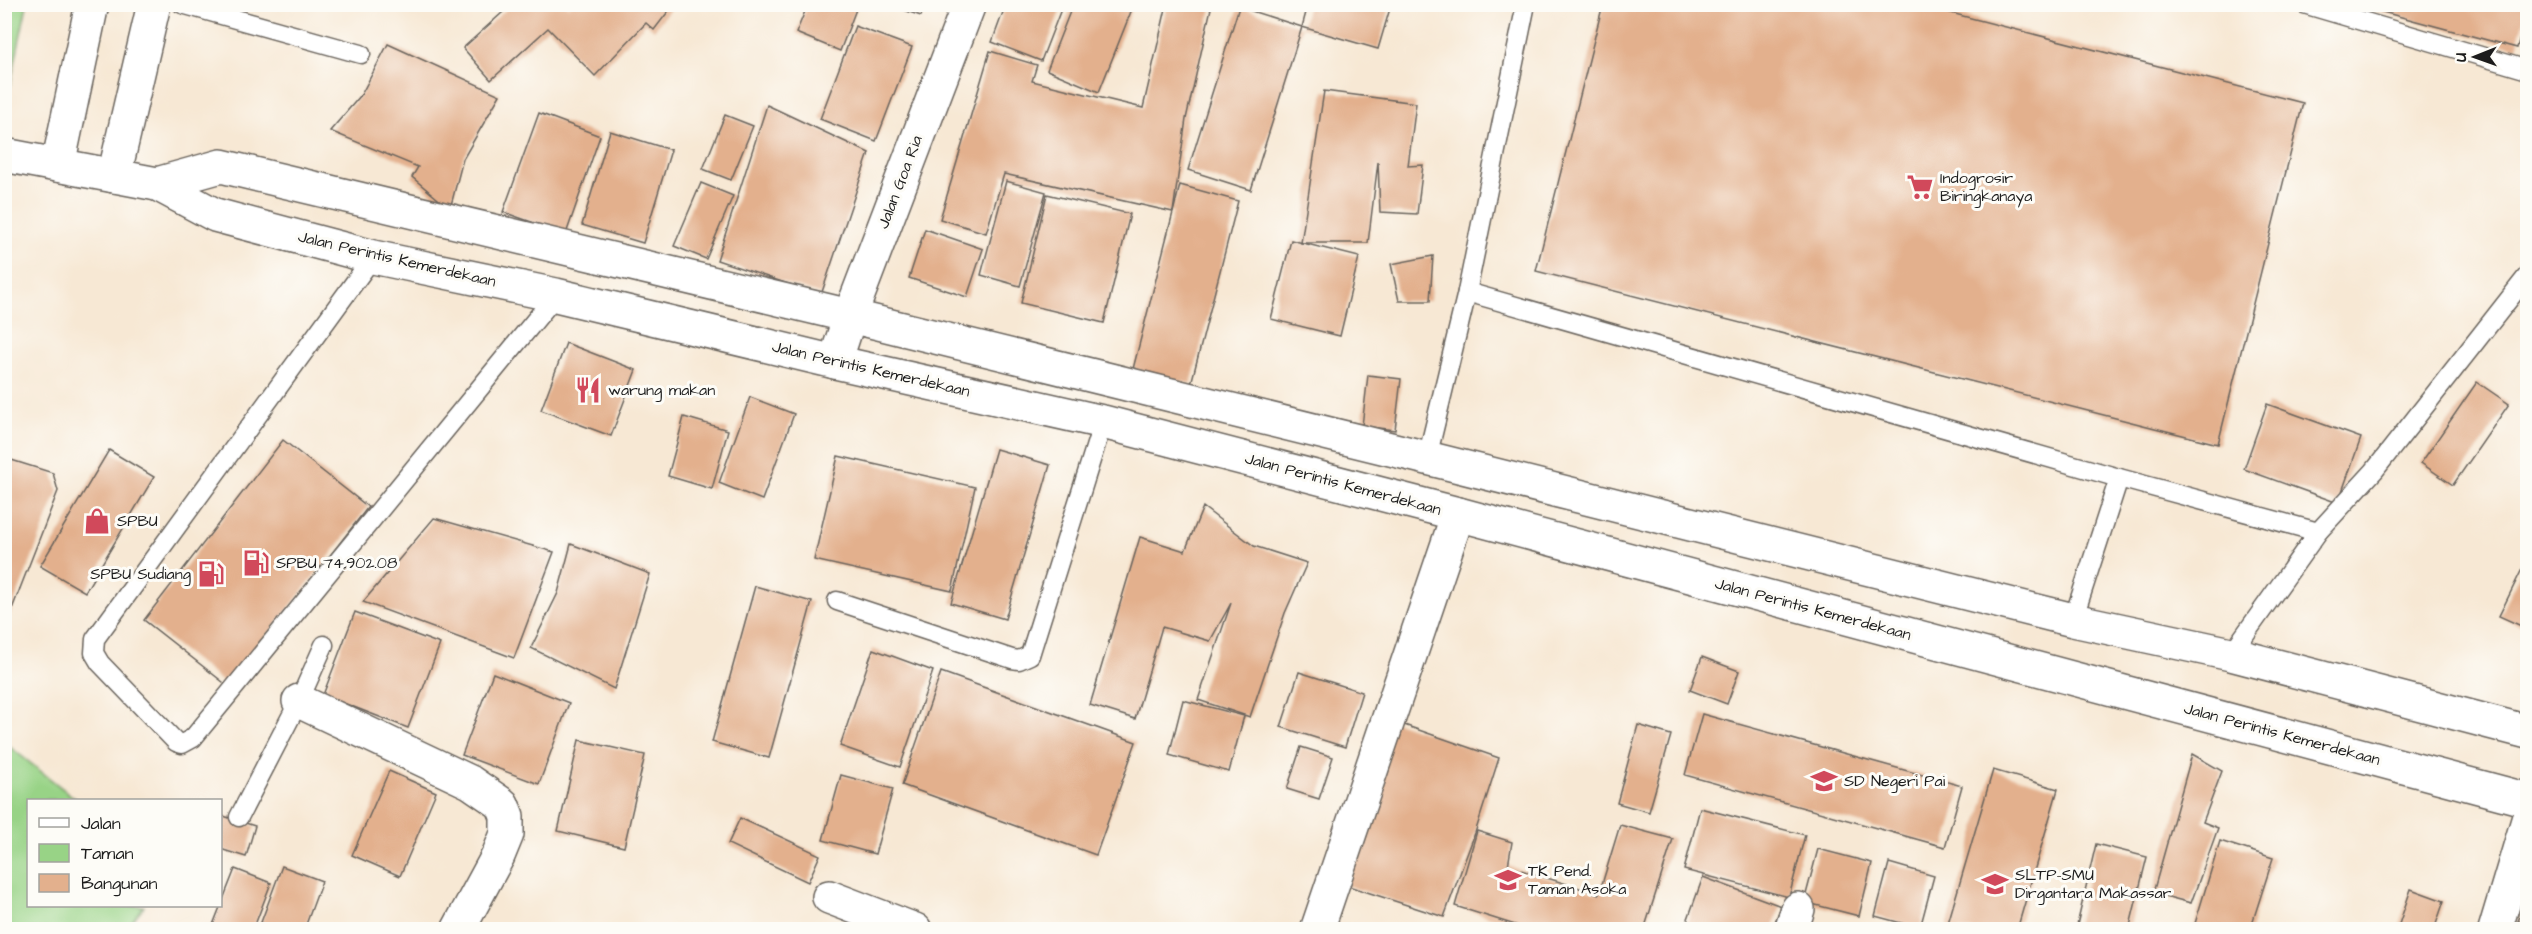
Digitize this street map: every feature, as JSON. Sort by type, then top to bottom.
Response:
[{"type":"main road","points":[[58,165],[92,4]]},
{"type":"main road","points":[[114,176],[154,4]]},
{"type":"main road","name":"Jalan Goa Ria","points":[[836,362],[850,316],[969,4]]},
{"type":"main road","name":"Jalan Perintis Kemerdekaan","points":[[4,155],[157,183],[215,215],[373,257],[556,295],[836,362],[1103,422],[1458,514],[2528,800]]},
{"type":"main road","name":"Jalan Perintis Kemerdekaan","points":[[157,183],[221,166],[850,316],[2073,620],[2231,654],[2528,732]]},
{"type":"main road","points":[[1317,930],[1458,514]]},
{"type":"main road","points":[[299,701],[470,782],[502,804],[507,816],[507,834],[498,856],[458,930]]},
{"type":"main road","points":[[2495,930],[2528,820]]},
{"type":"main road","points":[[829,897],[915,930]]},
{"type":"lane","points":[[182,4],[361,54]]},
{"type":"lane","points":[[1428,458],[1467,292],[1526,4]]},
{"type":"lane","points":[[2304,4],[2528,70]]},
{"type":"lane","points":[[373,257],[95,639],[94,653],[100,663],[176,742],[182,744],[194,738],[556,295]]},
{"type":"lane","points":[[2231,654],[2318,532],[2374,471],[2528,274]]},
{"type":"lane","points":[[1467,292],[2119,478],[2318,532]]},
{"type":"lane","points":[[837,601],[1012,659],[1025,658],[1029,655],[1103,422]]},
{"type":"lane","points":[[2073,620],[2119,478]]},
{"type":"lane","points":[[239,817],[299,701],[324,645]]},
{"type":"green space","points":[[4,5],[27,5],[5,110]]},
{"type":"green space","points":[[5,743],[76,799],[27,799],[27,907],[143,907],[126,929],[5,929]]},
{"type":"building","points":[[512,4],[566,4],[568,7],[571,4],[674,4],[654,30],[646,23],[595,76],[548,28],[491,80],[463,48]]},
{"type":"building","points":[[808,4],[858,4],[840,51],[796,33]]},
{"type":"building","points":[[887,4],[926,4],[921,16]]},
{"type":"building","points":[[1006,4],[1063,4],[1041,61],[992,42]]},
{"type":"building","points":[[1073,4],[1134,4],[1099,92],[1047,70]]},
{"type":"building","points":[[1167,4],[1212,4],[1186,119],[1173,212],[1004,174],[986,233],[940,219],[990,51],[1037,65],[1032,81],[1143,108]]},
{"type":"building","name":"Indogrosir Biringkanaya","points":[[1603,4],[1916,4],[2303,103],[2218,444],[1536,271]]},
{"type":"building","points":[[2353,4],[2528,4],[2528,7],[2517,48]]},
{"type":"building","points":[[1308,5],[1391,5],[1378,49],[1302,27]]},
{"type":"building","points":[[1239,7],[1302,27],[1251,190],[1188,170]]},
{"type":"building","points":[[855,26],[912,47],[876,141],[820,119]]},
{"type":"building","points":[[388,44],[500,95],[463,159],[450,209],[412,177],[418,167],[330,131],[361,95]]},
{"type":"building","points":[[1324,91],[1416,103],[1408,166],[1423,165],[1417,214],[1380,212],[1378,162],[1368,243],[1301,243]]},
{"type":"building","points":[[767,105],[869,153],[821,295],[717,260]]},
{"type":"building","points":[[539,113],[600,136],[566,234],[503,212]]},
{"type":"building","points":[[725,115],[753,126],[731,180],[703,169]]},
{"type":"building","points":[[610,131],[671,150],[643,243],[582,225]]},
{"type":"building","points":[[1006,181],[1046,192],[1020,286],[981,275]]},
{"type":"building","points":[[701,183],[733,196],[706,259],[674,246]]},
{"type":"building","points":[[1180,185],[1238,201],[1191,384],[1133,369]]},
{"type":"building","points":[[1047,194],[1130,214],[1104,323],[1021,303]]},
{"type":"building","points":[[925,229],[983,249],[967,297],[909,278]]},
{"type":"building","points":[[1291,240],[1359,257],[1340,336],[1271,319]]},
{"type":"building","points":[[1433,256],[1430,301],[1399,301],[1391,264]]},
{"type":"building","name":"warung makan","points":[[566,343],[636,370],[611,436],[541,410]]},
{"type":"building","points":[[1368,375],[1401,379],[1395,430],[1362,426]]},
{"type":"building","points":[[2477,382],[2509,404],[2453,485],[2421,463]]},
{"type":"building","points":[[750,397],[794,414],[762,500],[719,483]]},
{"type":"building","points":[[2267,404],[2361,438],[2338,503],[2244,469]]},
{"type":"building","points":[[684,417],[728,430],[712,489],[668,476]]},
{"type":"building","name":"SPBU 74.902.08","points":[[283,440],[368,507],[228,686],[144,620]]},
{"type":"building","points":[[996,449],[1050,465],[1005,619],[951,603]]},
{"type":"building","name":"SPBU","points":[[109,450],[154,477],[85,592],[40,566]]},
{"type":"building","points":[[838,456],[975,487],[952,591],[814,560]]},
{"type":"building","points":[[5,458],[53,473],[58,491],[5,627]]},
{"type":"building","points":[[1203,507],[1254,546],[1307,563],[1285,613],[1250,717],[1198,700],[1231,603],[1210,641],[1162,627],[1135,719],[1090,705],[1140,537],[1185,551]]},
{"type":"building","points":[[434,518],[554,552],[514,658],[363,602]]},
{"type":"building","points":[[571,544],[650,574],[614,689],[531,648],[558,593]]},
{"type":"building","points":[[2528,557],[2528,629],[2499,616]]},
{"type":"building","points":[[755,586],[812,602],[769,758],[712,742]]},
{"type":"building","points":[[355,612],[440,644],[408,728],[323,695]]},
{"type":"building","points":[[873,649],[933,671],[900,767],[840,746]]},
{"type":"building","points":[[1702,657],[1739,671],[1727,704],[1690,690]]},
{"type":"building","points":[[941,672],[1136,742],[1096,855],[902,785]]},
{"type":"building","points":[[1299,672],[1362,692],[1345,747],[1281,727]]},
{"type":"building","points":[[493,673],[569,703],[539,784],[462,755]]},
{"type":"building","points":[[1183,700],[1244,716],[1229,772],[1169,755]]},
{"type":"building","name":"SD Negeri Pai","points":[[1702,714],[1962,786],[1945,847],[1685,775]]},
{"type":"building","points":[[1390,720],[1499,758],[1475,833],[1444,917],[1336,882]]},
{"type":"building","points":[[1638,725],[1671,735],[1649,812],[1617,803]]},
{"type":"building","points":[[579,740],[645,755],[624,847],[558,831]]},
{"type":"building","points":[[1301,747],[1333,757],[1319,799],[1287,789]]},
{"type":"building","points":[[2192,754],[2222,771],[2203,822],[2218,828],[2191,903],[2153,893]]},
{"type":"building","name":"SLTP-SMU Dirgantara Makassar","points":[[1993,770],[2058,789],[2017,930],[1946,930]]},
{"type":"building","points":[[389,771],[436,792],[400,876],[352,855]]},
{"type":"building","points":[[841,775],[893,789],[875,854],[823,840]]},
{"type":"building","points":[[1700,808],[1805,835],[1789,897],[1684,870]]},
{"type":"building","points":[[222,816],[255,826],[246,857],[222,850]]},
{"type":"building","points":[[740,818],[820,855],[808,882],[728,844]]},
{"type":"building","name":"TK Pend. Taman Asoka","points":[[1620,825],[1673,839],[1644,930],[1531,930],[1455,906],[1477,831],[1512,842],[1508,866],[1599,894]]},
{"type":"building","points":[[2220,841],[2273,858],[2250,930],[2193,930]]},
{"type":"building","points":[[2096,844],[2147,857],[2129,930],[2095,930],[2077,925]]},
{"type":"building","points":[[1818,849],[1872,863],[1859,916],[1804,902]]},
{"type":"building","points":[[1889,863],[1934,876],[1920,928],[1875,916]]},
{"type":"building","points":[[282,866],[322,881],[304,930],[273,930],[260,925]]},
{"type":"building","points":[[235,869],[271,883],[253,930],[211,930],[222,907]]},
{"type":"building","points":[[1703,877],[1781,906],[1772,930],[1684,930]]},
{"type":"building","points":[[2411,889],[2444,901],[2434,930],[2397,930]]},
{"type":"building","points":[[2528,897],[2528,924],[2518,921]]},
{"type":"place","name":"Indogrosir Biringkanaya","points":[[1920,187]]},
{"type":"place","name":"warung makan","points":[[588,390]]},
{"type":"place","name":"SPBU","points":[[97,521]]},
{"type":"place","name":"SPBU 74.902.08","points":[[256,563]]},
{"type":"place","name":"SPBU Sudiang","points":[[211,574]]},
{"type":"place","name":"SD Negeri Pai","points":[[1824,781]]},
{"type":"place","name":"TK Pend. Taman Asoka","points":[[1508,880]]},
{"type":"place","name":"SLTP-SMU Dirgantara Makassar","points":[[1995,884]]}]
